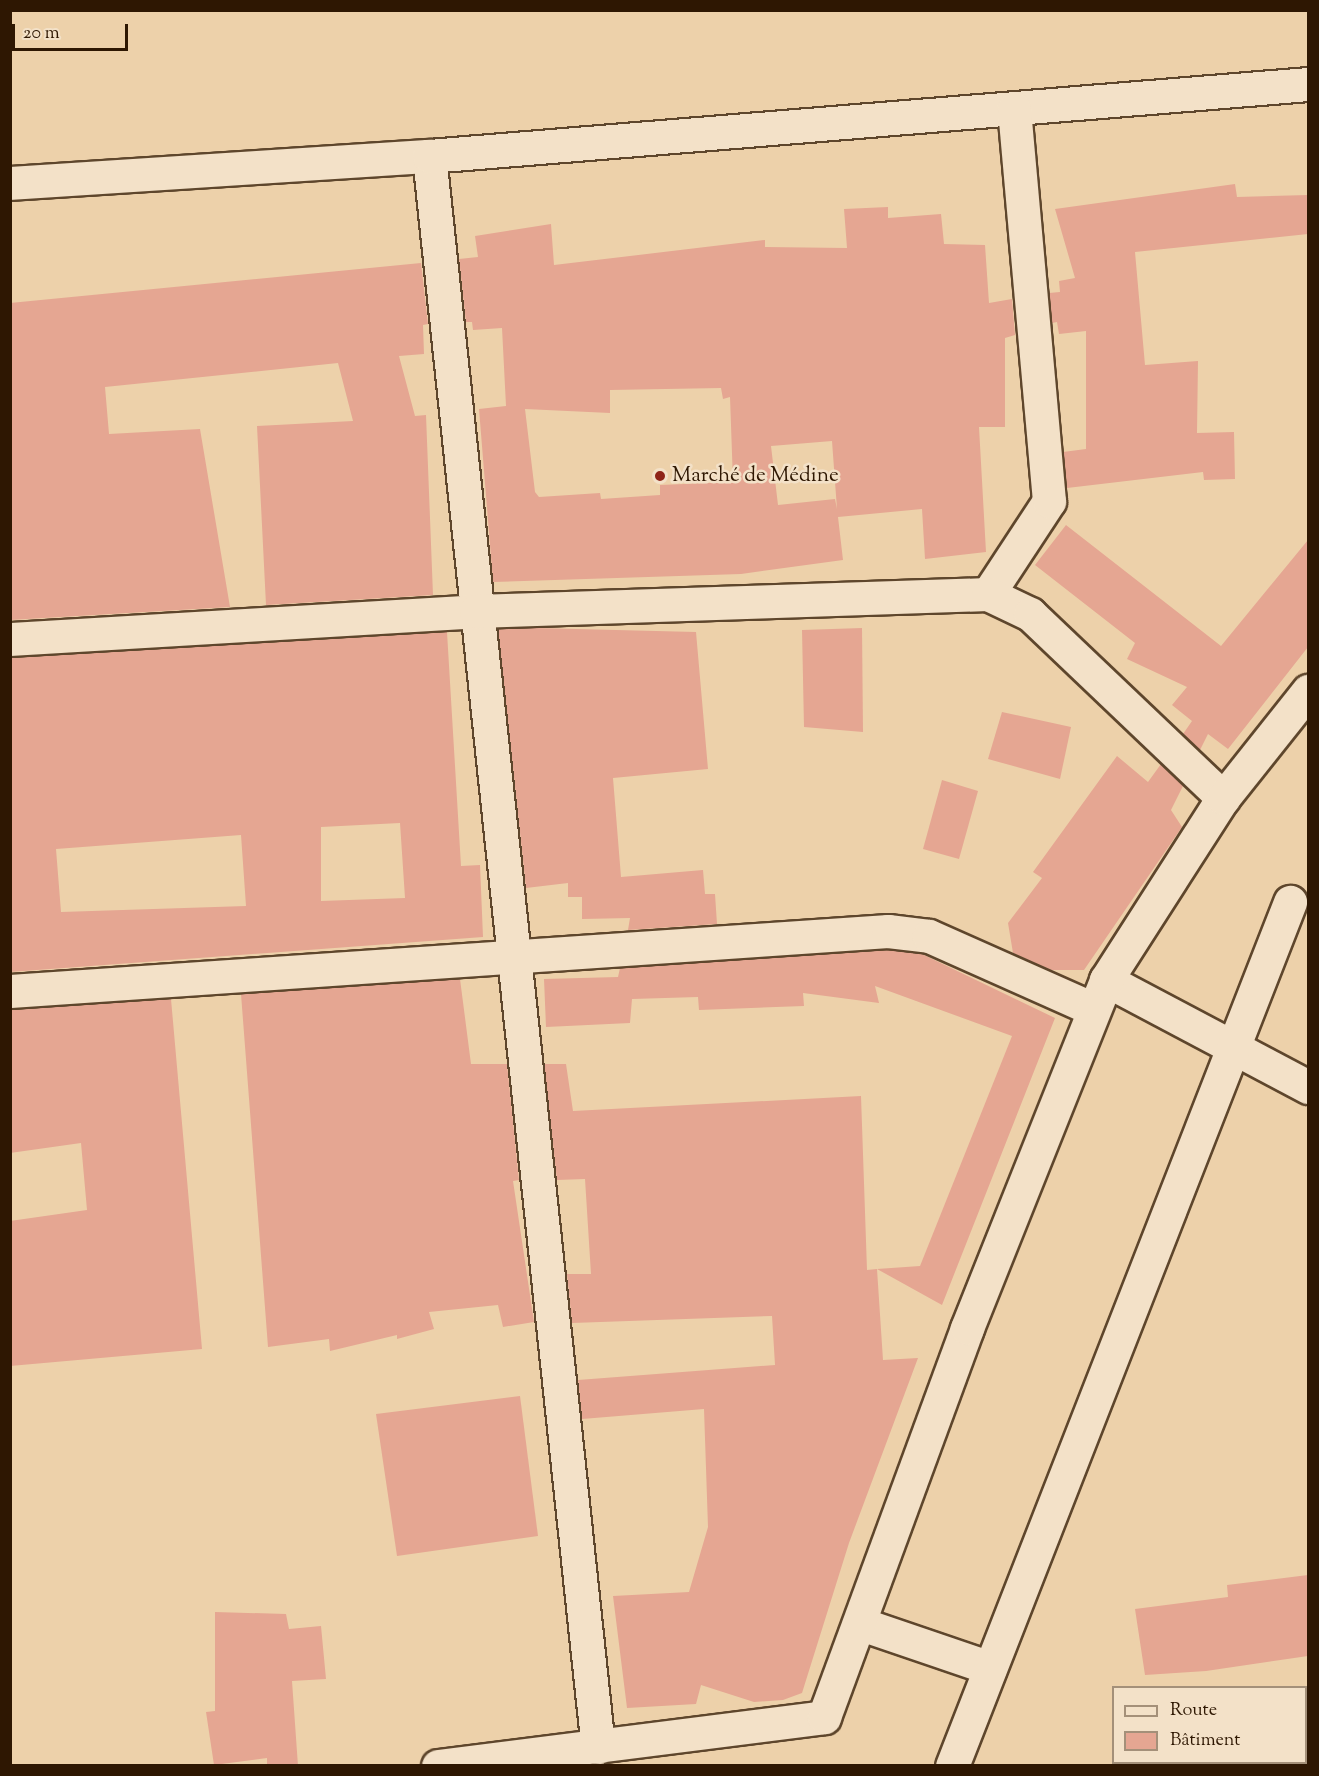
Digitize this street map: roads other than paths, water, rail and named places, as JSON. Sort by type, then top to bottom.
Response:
[{"type":"street","points":[[10,183],[429,156],[1308,84]]},
{"type":"street","points":[[988,594],[1048,501],[1014,109]]},
{"type":"street","points":[[429,156],[512,958],[598,1747]]},
{"type":"street","points":[[10,639],[477,611],[988,594],[1030,614],[1222,798]]},
{"type":"street","points":[[438,1766],[824,1716],[861,1624],[967,1328],[1099,995],[1222,798],[1308,691]]},
{"type":"street","points":[[952,1766],[1290,902]]},
{"type":"street","points":[[10,992],[888,931],[929,936],[1099,995],[1233,1048],[1308,1087]]},
{"type":"street","points":[[861,1624],[990,1668]]},
{"type":"place","name":"Marché de Médine","points":[[660,476]]}]
